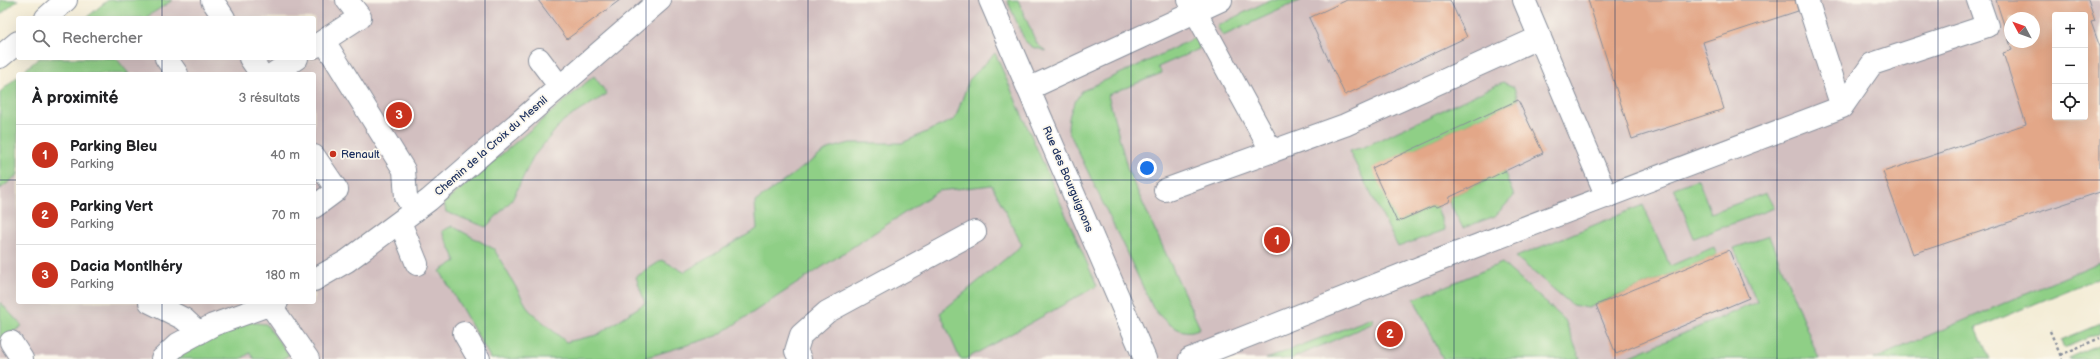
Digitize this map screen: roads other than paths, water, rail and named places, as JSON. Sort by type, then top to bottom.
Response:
[{"type":"street","points":[[48,16],[66,0]]},
{"type":"street","points":[[212,0],[223,16]]},
{"type":"street","points":[[347,0],[360,17],[319,44],[404,170],[408,216],[418,264]]},
{"type":"street","name":"Chemin de la Croix du Mesnil","points":[[316,279],[347,261],[408,216],[660,0]]},
{"type":"street","name":"Rue des Bourguignons","points":[[990,0],[1144,359]]},
{"type":"street","points":[[1028,88],[1192,6],[1221,0]]},
{"type":"street","points":[[1524,0],[1607,197]]},
{"type":"street","points":[[1806,0],[1842,108]]},
{"type":"street","points":[[1190,359],[1607,197],[1842,108],[1872,64],[1986,26],[1978,0]]},
{"type":"street","points":[[1192,6],[1272,152]]},
{"type":"street","points":[[1165,190],[1345,125],[1540,37]]},
{"type":"street","points":[[0,58],[16,44]]},
{"type":"street","points":[[539,59],[560,87]]},
{"type":"street","points":[[167,60],[176,72]]},
{"type":"street","points":[[251,60],[259,72]]},
{"type":"street","points":[[276,72],[294,60]]},
{"type":"street","points":[[316,159],[337,190],[316,206]]},
{"type":"street","points":[[800,359],[796,351],[801,335],[827,312],[975,232]]},
{"type":"street","points":[[154,304],[184,319],[199,333]]},
{"type":"street","points":[[162,359],[178,344],[213,325],[274,304],[308,359]]},
{"type":"street","points":[[464,333],[479,359]]},
{"type":"place","name":"Dacia Montlhéry","points":[[399,115]]},
{"type":"place","name":"Renault","points":[[333,154]]},
{"type":"place","name":"Parking Bleu","points":[[1277,240]]},
{"type":"place","name":"Parking Vert","points":[[1390,334]]}]
